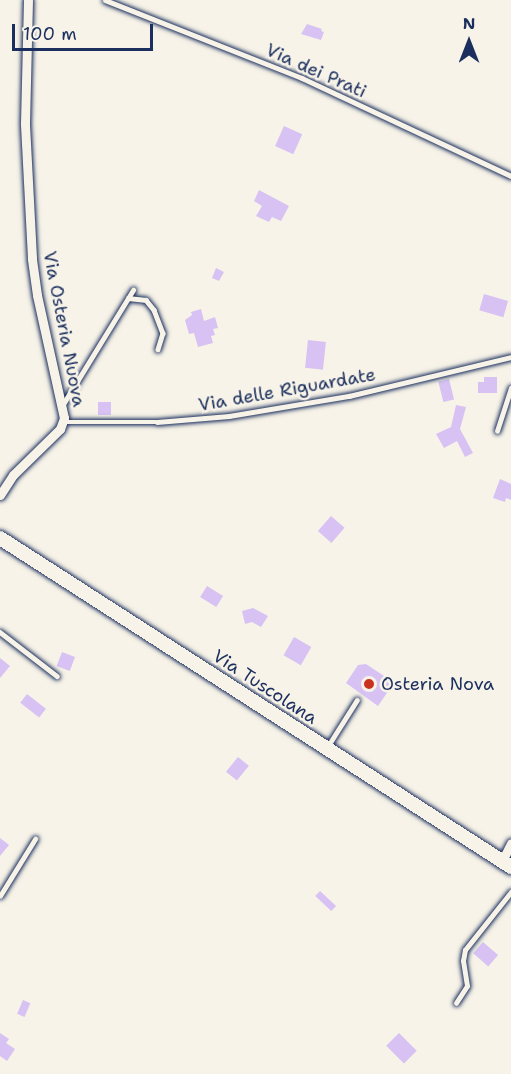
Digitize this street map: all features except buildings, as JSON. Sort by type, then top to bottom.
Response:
[{"type":"main road","name":"Via Tuscolana","points":[[0,538],[506,864]]},
{"type":"street","name":"Via Osteria Nuova","points":[[1,492],[13,475],[63,422],[62,406],[37,295],[32,258],[25,123],[28,0]]},
{"type":"street","points":[[506,864],[511,843]]},
{"type":"lane","name":"Via dei Prati","points":[[105,0],[302,78],[511,176]]},
{"type":"lane","points":[[62,406],[133,290]]},
{"type":"lane","points":[[128,298],[146,300],[154,310],[163,333],[158,349]]},
{"type":"lane","name":"Via delle Riguardate","points":[[63,422],[157,422],[238,415],[349,396],[511,357]]},
{"type":"lane","points":[[497,431],[511,388]]},
{"type":"lane","points":[[0,632],[57,676]]},
{"type":"lane","points":[[327,748],[357,700]]},
{"type":"lane","points":[[0,896],[35,839]]},
{"type":"lane","points":[[456,1003],[467,986],[463,961],[465,950],[511,892]]},
{"type":"place","name":"Osteria Nova","points":[[369,684]]}]
